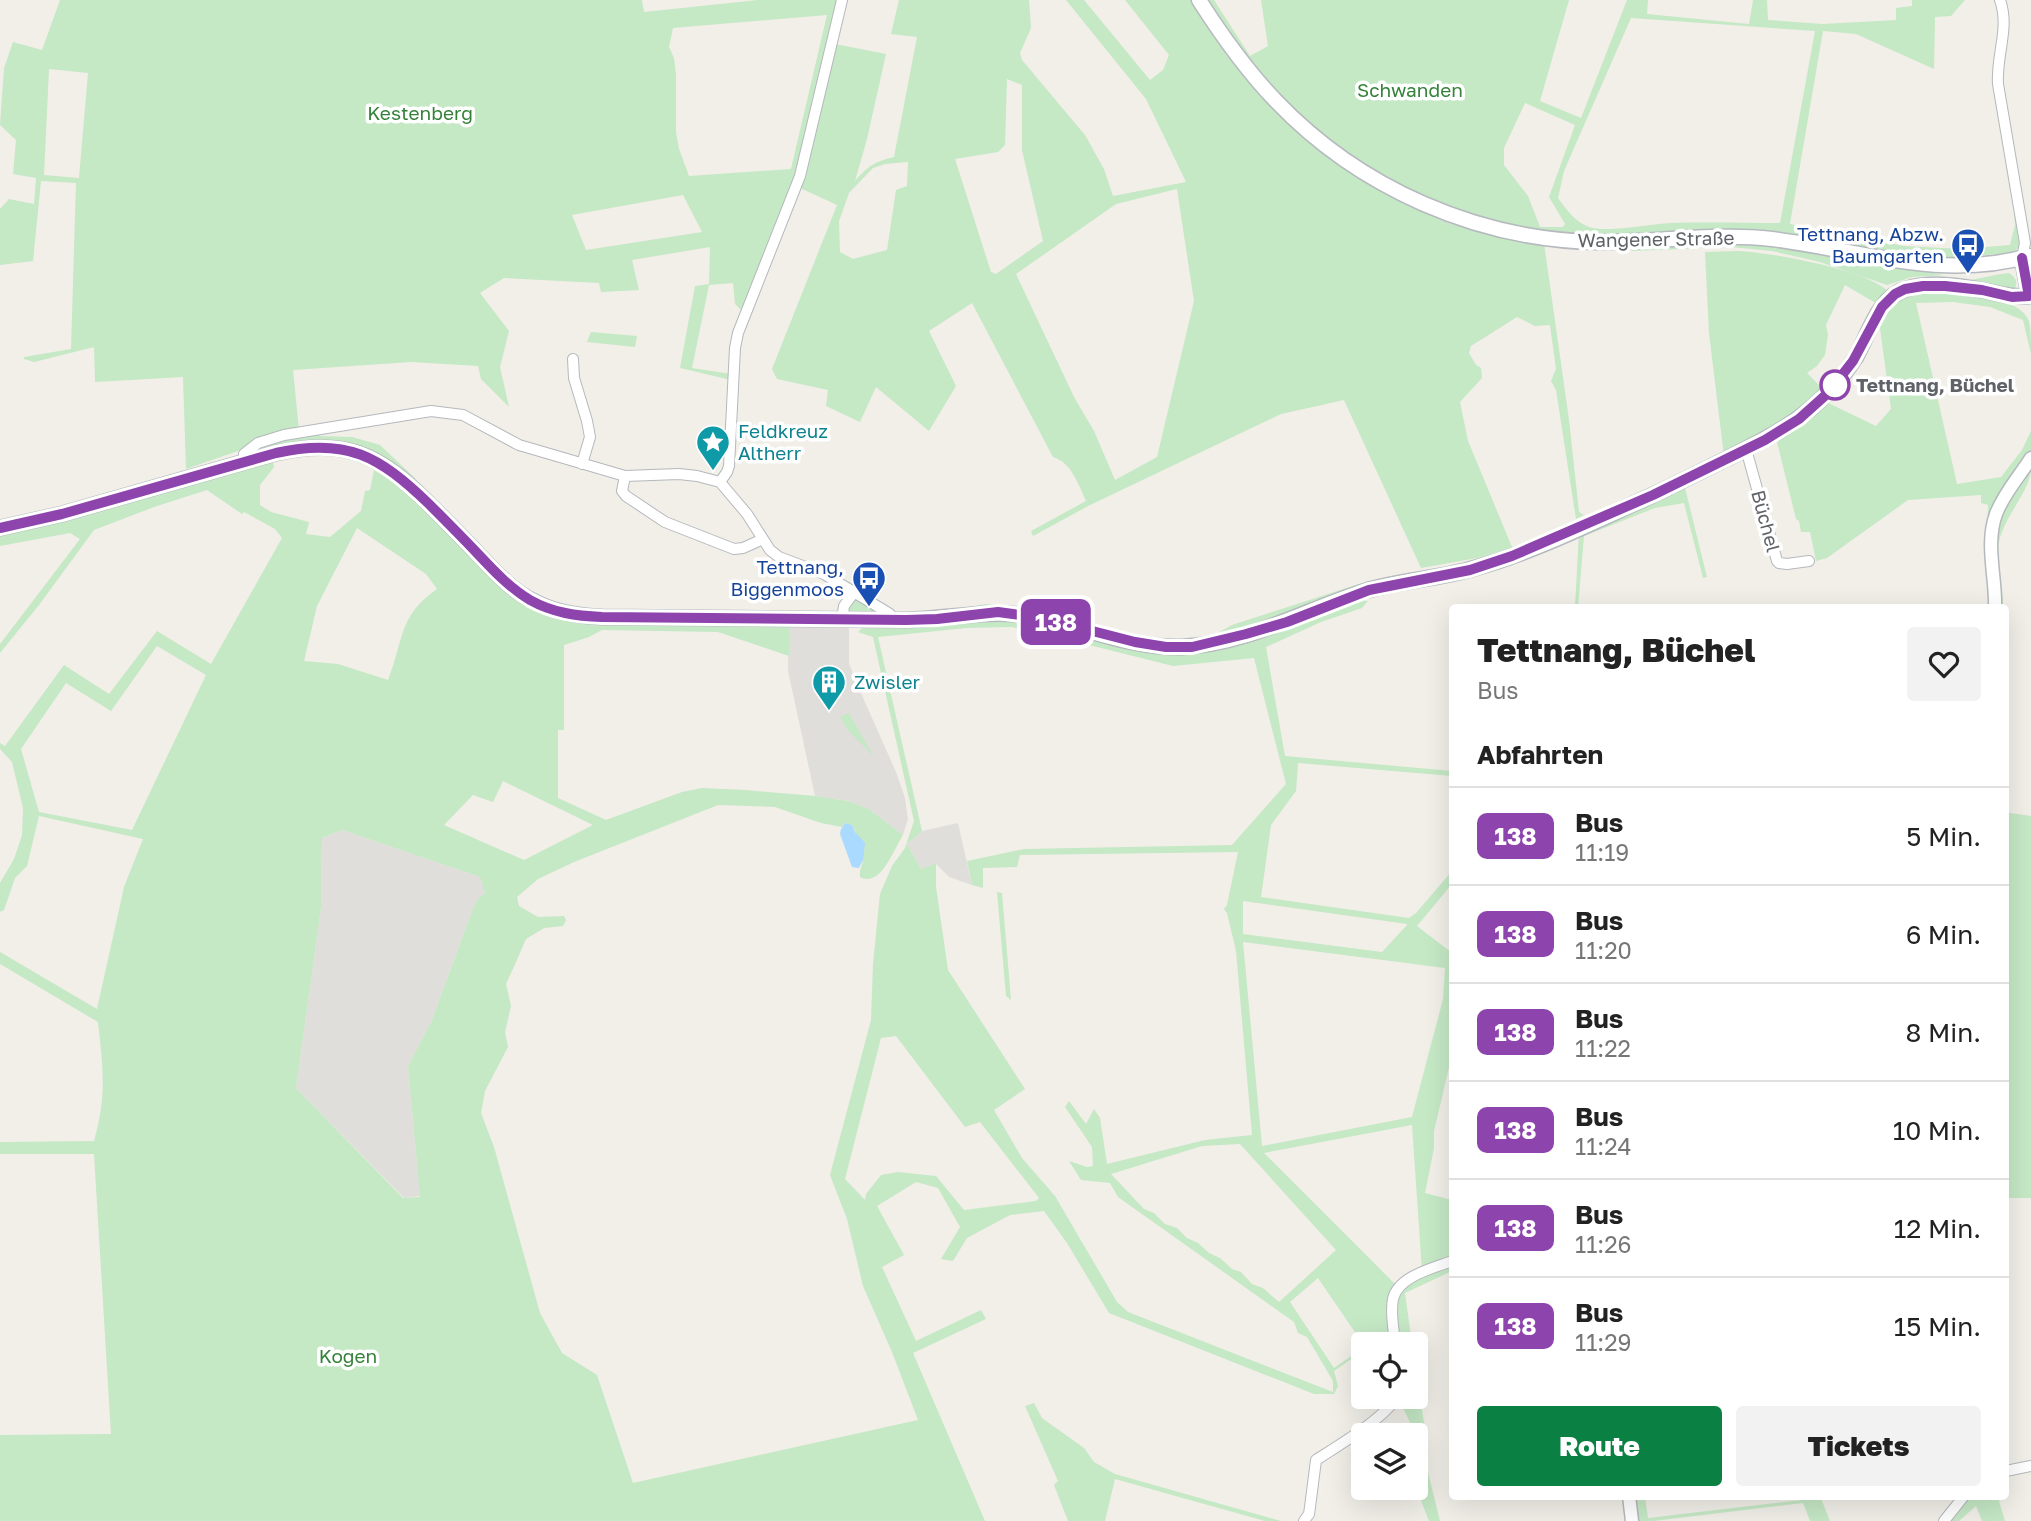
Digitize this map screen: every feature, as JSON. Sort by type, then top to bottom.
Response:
[{"type":"main road","name":"Wangener Straße","points":[[1199,0],[1255,78],[1313,136],[1338,156],[1393,190],[1467,221],[1514,233],[1575,241],[1712,237],[1770,239],[1888,261],[1937,265],[1979,265],[2027,257]]},
{"type":"main road","points":[[0,528],[62,514],[293,449],[316,447],[348,450],[371,458],[392,470],[509,584],[528,599],[557,611],[602,617],[892,620],[1013,614],[1042,618],[1152,646],[1206,644],[1287,622],[1369,590],[1470,570],[1512,556],[1653,495],[1746,449],[1799,419],[1828,393],[1853,361],[1882,307],[1895,294],[1916,286],[1945,286],[1982,290],[2030,302],[2027,257]]},
{"type":"street","points":[[720,482],[729,466],[738,333],[800,176],[842,0]]},
{"type":"street","points":[[2000,0],[2005,24],[1998,65],[1998,84],[2027,257]]},
{"type":"street","points":[[573,359],[574,378],[590,437],[582,464]]},
{"type":"street","points":[[247,461],[244,454],[251,447],[284,435],[431,411],[463,415],[519,445],[625,476],[688,475],[720,482],[779,557],[820,572],[855,591],[890,614],[892,620]]},
{"type":"street","name":"Büchel","points":[[1746,449],[1777,561],[1787,564],[1809,561]]},
{"type":"street","points":[[1995,604],[1991,555],[1995,517],[2008,491],[2031,458]]},
{"type":"street","points":[[625,476],[622,491],[626,496],[665,522],[734,549],[763,539]]},
{"type":"street","points":[[842,619],[844,606],[855,591]]},
{"type":"street","points":[[1394,1332],[1393,1304],[1396,1290],[1412,1278],[1449,1262]]},
{"type":"street","points":[[1304,1521],[1311,1507],[1316,1460],[1387,1409]]},
{"type":"street","points":[[2009,1470],[2031,1466]]},
{"type":"street","points":[[1629,1500],[1632,1521]]},
{"type":"street","points":[[1944,1521],[1962,1500]]},
{"type":"shaded area","points":[[789,622],[849,622],[849,663],[905,798],[908,819],[903,835],[869,809],[848,801],[815,796],[788,671]]},
{"type":"shaded area","points":[[958,823],[972,885],[949,877],[936,864],[921,869],[907,844],[922,831]]},
{"type":"shaded area","points":[[342,830],[480,877],[486,893],[477,900],[472,911],[432,1020],[408,1066],[420,1196],[404,1198],[296,1088],[321,908],[322,838]]},
{"type":"green space","name":"Kestenberg","points":[[60,0],[642,0],[644,12],[758,0],[840,0],[803,156],[743,312],[735,304],[733,283],[709,285],[692,368],[731,374],[731,380],[680,368],[695,286],[709,284],[710,247],[632,260],[639,290],[601,292],[599,283],[504,278],[480,293],[509,331],[500,367],[509,407],[481,379],[478,366],[411,362],[293,370],[299,430],[186,469],[183,377],[95,382],[94,347],[34,362],[24,359],[71,349],[76,183],[41,181],[33,261],[0,265],[0,209],[9,199],[34,204],[36,178],[13,174],[16,140],[0,125],[4,68],[13,42],[42,50]],"holes":[[[827,15],[791,169],[689,176],[676,132],[676,74],[669,47],[673,28]],[[49,69],[88,73],[79,178],[44,175]],[[683,195],[702,232],[586,250],[572,215]]]},
{"type":"green space","points":[[899,0],[1029,0],[1031,28],[1020,53],[1022,60],[1085,135],[1104,169],[1113,196],[1186,182],[1146,99],[1066,0],[1084,0],[1150,80],[1163,70],[1169,55],[1125,0],[1192,0],[1347,169],[1396,199],[1448,223],[1503,238],[1544,243],[1579,512],[1584,515],[1576,519],[1556,390],[1551,381],[1556,369],[1550,325],[1535,326],[1517,317],[1471,346],[1469,353],[1481,368],[1482,378],[1460,402],[1468,441],[1512,547],[1483,557],[1421,568],[1344,400],[1281,414],[1088,506],[1033,536],[1031,531],[1086,501],[1070,469],[1053,457],[972,303],[929,331],[956,386],[929,431],[876,387],[860,422],[826,406],[828,390],[777,379],[772,369],[837,205],[798,187],[835,44],[886,54],[855,181],[872,165],[894,157],[917,37],[891,34]],"holes":[[[1007,79],[1022,85],[1022,150],[1043,241],[996,274],[991,272],[955,159],[998,152],[1005,145]],[[908,162],[907,186],[896,190],[887,250],[853,259],[840,252],[839,221],[849,193],[873,168]],[[1177,189],[1194,301],[1157,457],[1115,480],[1094,431],[1074,397],[1016,274],[1116,204]]]},
{"type":"green space","name":"Schwanden","points":[[1204,0],[1214,0],[1250,56],[1268,46],[1261,0],[1569,0],[1540,101],[1581,118],[1627,0],[1648,0],[1647,14],[1749,24],[1753,0],[1767,0],[1768,20],[1823,24],[1896,20],[1896,8],[1912,6],[1912,0],[1965,0],[1951,16],[1935,17],[1934,69],[1856,34],[1823,31],[1790,224],[1904,246],[1961,249],[2010,245],[2015,225],[2012,177],[2021,245],[2013,253],[1934,259],[1797,238],[1630,237],[1541,233],[1491,222],[1421,198],[1357,163],[1305,123],[1246,60]],"holes":[[[1631,18],[1815,31],[1780,223],[1671,223],[1597,229],[1580,222],[1558,198],[1564,171]],[[1525,103],[1575,125],[1549,197],[1565,224],[1563,227],[1540,227],[1528,196],[1504,165],[1504,148]]]},
{"type":"green space","points":[[1721,242],[1768,244],[1944,275],[1912,277],[1887,285],[1820,262],[1772,251],[1731,247],[1632,251],[1632,247]]},
{"type":"green space","points":[[1739,251],[1774,255],[1840,269],[1861,276],[1889,292],[1879,305],[1845,285],[1826,325],[1828,335],[1825,355],[1817,366],[1807,373],[1825,391],[1804,410],[1724,456],[1709,333],[1705,252]]},
{"type":"green space","points":[[2009,273],[2016,280],[2015,289],[1893,289],[1912,281],[1970,280]]},
{"type":"green space","points":[[1944,290],[1991,298],[2015,307],[2024,313],[2029,321],[2031,333],[2031,354],[2023,320],[1990,307],[1953,302],[1916,303],[1957,484],[2001,477],[2022,450],[2031,431],[2031,451],[1987,529],[1988,505],[1981,503],[1981,495],[1908,500],[1827,558],[1816,561],[1810,532],[1801,532],[1796,519],[1776,438],[1826,402],[1876,426],[1891,409],[1879,321],[1891,305],[1907,296]]},
{"type":"green space","points":[[591,332],[637,336],[635,347],[587,342]]},
{"type":"green space","points":[[319,433],[320,436],[352,437],[380,445],[416,479],[412,482],[356,448],[249,455],[274,441]]},
{"type":"green space","name":"Kogen","points":[[272,459],[274,467],[260,485],[260,505],[271,512],[309,522],[306,534],[330,537],[361,511],[365,491],[370,490],[375,465],[554,615],[789,622],[789,656],[718,632],[602,630],[564,645],[564,730],[558,730],[558,798],[606,820],[682,792],[702,788],[848,801],[869,809],[903,835],[880,873],[867,879],[860,877],[862,851],[852,825],[845,823],[842,827],[821,823],[775,807],[718,805],[574,862],[538,879],[517,897],[519,906],[538,917],[564,916],[566,920],[563,926],[544,928],[526,939],[506,984],[511,1006],[505,1032],[508,1047],[485,1091],[481,1113],[494,1147],[540,1313],[562,1353],[597,1375],[633,1483],[918,1420],[863,1286],[847,1219],[830,1175],[871,1020],[880,894],[892,866],[905,848],[914,821],[873,637],[858,632],[871,625],[984,618],[1018,620],[1160,652],[1358,598],[1368,601],[1362,608],[1321,622],[1266,647],[1285,756],[1449,771],[1449,776],[1298,763],[1296,791],[1271,825],[1261,897],[1409,918],[1449,874],[1449,888],[1417,926],[1449,951],[1449,1068],[1434,1131],[1434,1148],[1425,1193],[1449,1199],[1449,1259],[1422,1271],[1412,1125],[1264,1153],[1396,1285],[1394,1332],[1355,1332],[1318,1278],[1290,1302],[1334,1368],[1351,1356],[1351,1359],[1334,1371],[1338,1386],[1334,1394],[1314,1394],[1109,1313],[1067,1243],[1044,1211],[1010,1215],[967,1238],[953,1261],[941,1259],[960,1227],[938,1188],[916,1182],[877,1206],[904,1255],[882,1267],[916,1341],[981,1310],[986,1319],[913,1353],[985,1521],[0,1521],[0,1435],[111,1434],[94,1154],[0,1154],[0,1142],[94,1141],[102,1095],[98,1022],[0,964],[0,952],[97,1009],[124,887],[143,839],[39,816],[27,866],[15,878],[4,910],[0,912],[0,883],[14,859],[22,835],[23,808],[12,762],[0,749],[0,743],[5,746],[64,665],[109,694],[157,631],[211,664],[282,538],[275,529],[244,512],[242,514],[207,490],[94,530],[0,653],[0,644],[80,539],[70,533],[0,546],[0,531]],"holes":[[[357,528],[426,574],[437,589],[424,599],[409,619],[388,680],[338,664],[304,661],[317,606]],[[1011,627],[1173,666],[1254,658],[1286,784],[1232,845],[1024,849],[967,861],[972,885],[983,888],[983,868],[1017,867],[1020,855],[1238,852],[1224,909],[1236,951],[1252,1135],[1205,1140],[1107,1164],[1100,1118],[1094,1109],[1086,1124],[1069,1101],[1065,1107],[1092,1147],[1093,1166],[1087,1167],[1069,1161],[1081,1180],[1110,1183],[1118,1197],[1294,1322],[1298,1333],[1307,1337],[1333,1381],[1333,1392],[1128,1312],[1117,1302],[1055,1196],[1022,1158],[994,1110],[1025,1089],[948,970],[936,887],[936,863],[921,869],[907,844],[922,831],[878,637],[966,628]],[[157,646],[206,675],[132,830],[39,812],[21,749],[66,683],[111,711]],[[503,781],[593,825],[524,860],[444,825],[473,795],[493,802]],[[342,830],[480,877],[485,893],[477,900],[472,911],[432,1020],[408,1066],[420,1197],[403,1198],[296,1088],[321,908],[322,838]],[[1243,901],[1407,924],[1407,925],[1382,952],[1243,934]],[[1243,942],[1445,968],[1443,999],[1412,1117],[1262,1146]],[[896,1036],[965,1127],[980,1122],[1039,1198],[1036,1201],[964,1210],[936,1176],[898,1172],[881,1175],[866,1194],[865,1200],[845,1179],[881,1038]],[[1240,1144],[1336,1250],[1279,1302],[1263,1288],[1252,1284],[1241,1272],[1232,1269],[1177,1228],[1165,1224],[1154,1213],[1144,1209],[1111,1174],[1202,1146]]]},
{"type":"green space","points":[[2031,468],[2026,486],[2000,537],[1998,554],[2003,604],[1999,604],[1995,563],[1997,529],[2014,493]]},
{"type":"green space","points":[[1684,484],[1707,577],[1703,578],[1684,503],[1655,508],[1584,536],[1578,604],[1575,604],[1579,532]]},
{"type":"green space","points":[[1439,569],[1292,616],[1207,639],[1232,625],[1365,582]]},
{"type":"green space","points":[[853,600],[858,600],[879,614],[851,614],[848,608]]},
{"type":"green space","points":[[986,604],[1040,611],[1175,644],[957,609]]},
{"type":"green space","points":[[849,713],[874,757],[847,729],[840,717]]},
{"type":"green space","points":[[2009,812],[2031,816],[2031,1198],[2009,1198]]},
{"type":"green space","points":[[997,892],[1002,893],[1011,1000],[1006,996]]},
{"type":"green space","points":[[1449,1266],[1449,1272],[1405,1293],[1410,1332],[1397,1332],[1396,1303],[1399,1295],[1411,1283]]},
{"type":"green space","points":[[1034,1403],[1042,1418],[1084,1448],[1094,1462],[1115,1474],[1281,1521],[1265,1521],[1115,1479],[1105,1521],[1068,1521],[1054,1485],[1058,1481],[1025,1406]]},
{"type":"green space","points":[[1422,1409],[1424,1423],[1410,1423],[1404,1410]]},
{"type":"green space","points":[[1428,1472],[1440,1521],[1429,1521],[1421,1500],[1428,1500]]},
{"type":"green space","points":[[1633,1500],[1646,1500],[1648,1518],[1822,1500],[1830,1521],[1810,1521],[1803,1503],[1637,1521]]},
{"type":"green space","points":[[1967,1500],[2001,1500],[1999,1501],[2005,1521],[1982,1521],[1976,1506],[1959,1521],[1949,1521]]},
{"type":"water","points":[[845,823],[852,825],[865,843],[859,868],[852,867],[840,834]]},
{"type":"bus line","name":"138","points":[[0,528],[62,514],[276,453],[309,447],[337,448],[371,458],[392,470],[509,584],[528,599],[557,611],[602,617],[906,620],[998,612],[1042,618],[1152,646],[1192,647],[1287,622],[1369,590],[1491,564],[1653,495],[1765,440],[1808,412],[1842,377],[1882,307],[1895,294],[1916,286],[1931,285],[1982,290],[2017,298],[2029,296],[2022,258]]},
{"type":"place","name":"Tettnang, Abzw. Baumgarten","points":[[1968,275]]},
{"type":"place","name":"Tettnang, Büchel","points":[[1835,385]]},
{"type":"place","name":"Feldkreuz Altherr","points":[[713,472]]},
{"type":"place","name":"Tettnang, Biggenmoos","points":[[869,608]]},
{"type":"place","name":"Zwisler","points":[[829,712]]}]
